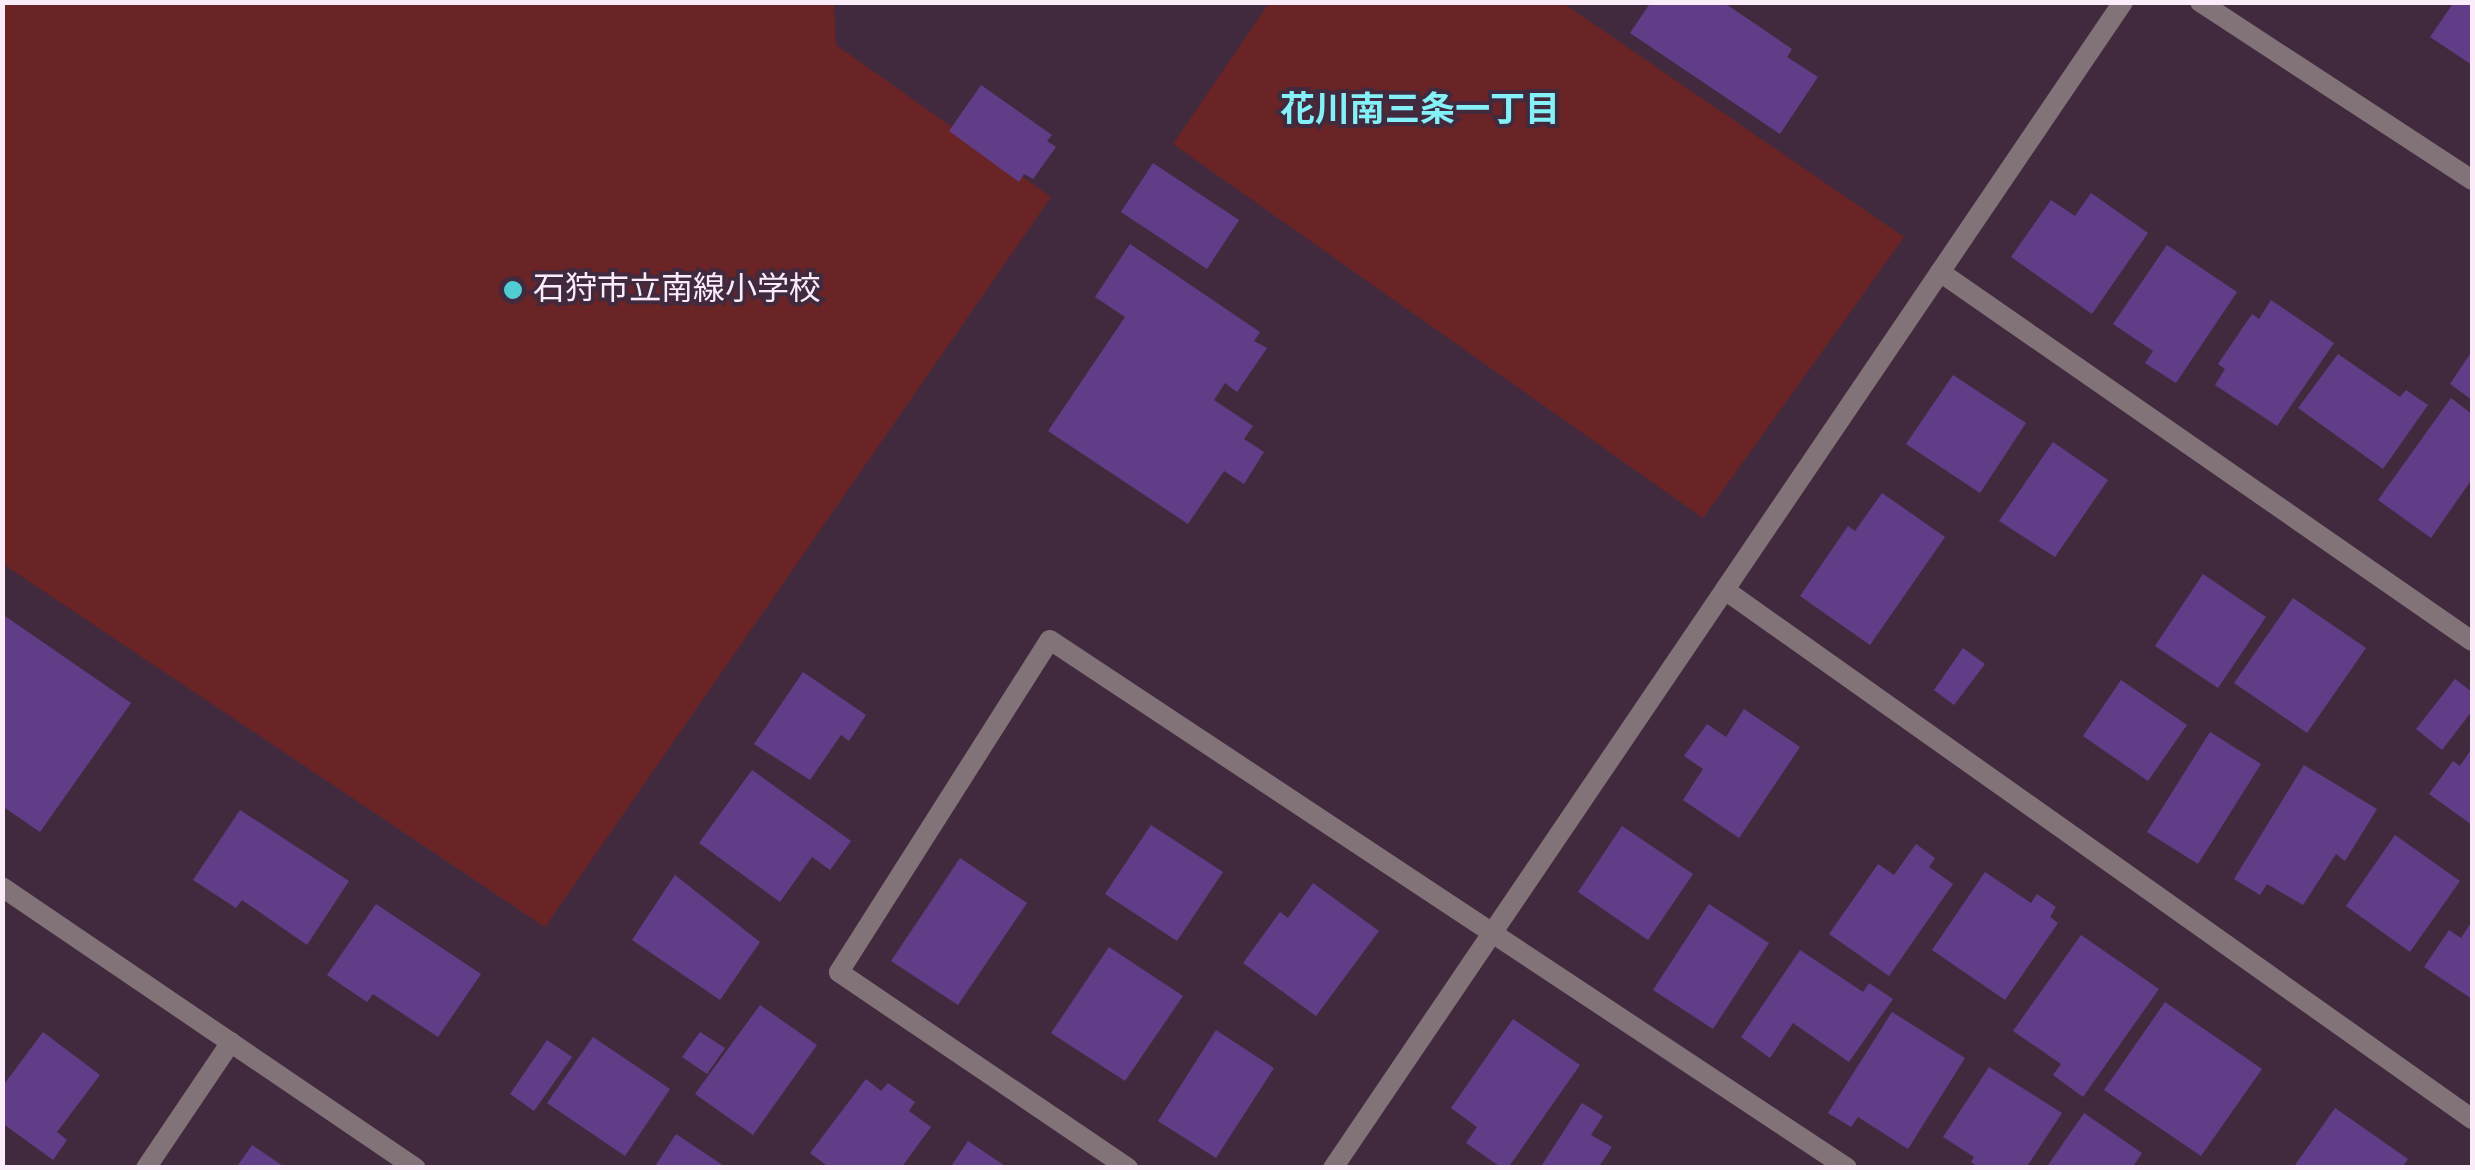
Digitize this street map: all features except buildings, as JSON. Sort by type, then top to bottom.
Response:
[{"type":"street","points":[[1333,1168],[2123,2]]},
{"type":"street","points":[[2200,2],[2472,180]]},
{"type":"street","points":[[1940,272],[2472,641]]},
{"type":"street","points":[[1725,590],[2472,1119]]},
{"type":"street","points":[[1128,1168],[839,972],[1050,640],[1847,1168]]},
{"type":"street","points":[[2,887],[416,1168]]},
{"type":"street","points":[[146,1168],[231,1042]]},
{"type":"shaded area","name":"石狩市立南線小学校","points":[[2,3],[834,3],[836,45],[1051,197],[545,927],[3,564]]},
{"type":"shaded area","points":[[1269,3],[1563,3],[1904,237],[1703,518],[1173,144]]},
{"type":"place","name":"石狩市立南線小学校","points":[[513,290]]},
{"type":"district","name":"花川南三条一丁目","points":[[1420,111]]}]
